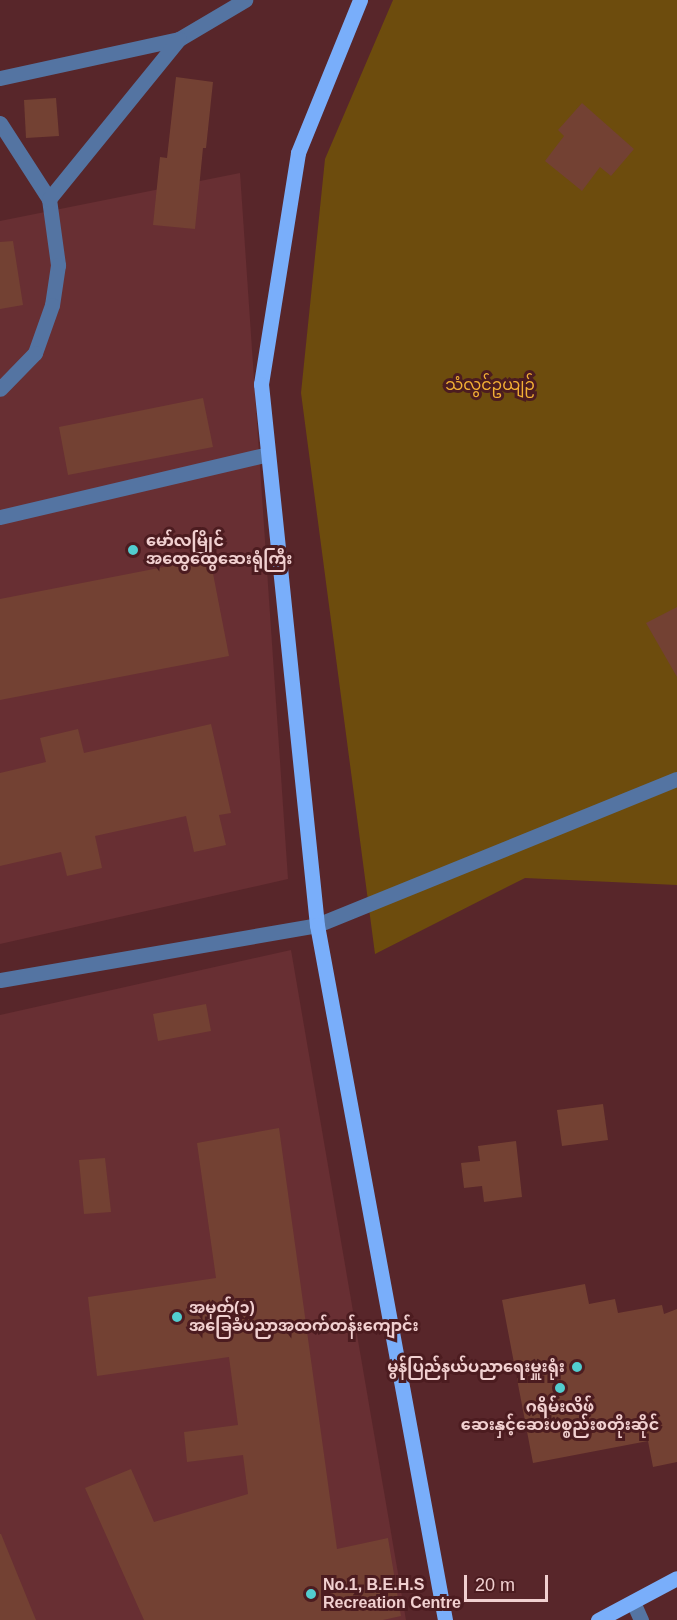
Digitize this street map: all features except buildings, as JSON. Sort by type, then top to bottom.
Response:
[{"type":"main road","points":[[360,0],[298,153],[261,384],[316,925],[445,1620]]},
{"type":"main road","points":[[598,1620],[677,1578]]},
{"type":"street","points":[[0,78],[178,39],[244,0]]},
{"type":"street","points":[[49,199],[178,39]]},
{"type":"street","points":[[0,123],[49,199],[58,265],[52,305],[35,353],[0,389]]},
{"type":"street","points":[[0,517],[268,453]]},
{"type":"street","points":[[0,980],[316,925],[677,779]]},
{"type":"street","points":[[633,1602],[641,1620]]},
{"type":"shaded area","name":"မော်လမြိုင် အထွေထွေဆေးရုံကြီး","points":[[240,173],[288,879],[0,944],[0,221]]},
{"type":"shaded area","name":"အမှတ်(၁) အခြေခံပညာအထက်တန်းကျောင်း","points":[[291,950],[406,1620],[0,1620],[0,1015]]},
{"type":"green space","name":"သံလွင်ဥယျဉ်","points":[[393,0],[677,0],[677,885],[525,878],[375,954],[301,393],[325,159]]},
{"type":"place","name":"မော်လမြိုင် အထွေထွေဆေးရုံကြီး","points":[[133,550]]},
{"type":"place","name":"အမှတ်(၁) အခြေခံပညာအထက်တန်းကျောင်း","points":[[177,1317]]},
{"type":"place","name":"မွန်ပြည်နယ်ပညာရေးမှူးရုံး","points":[[577,1367]]},
{"type":"place","name":"ဂရိမ်းလိဖ် ဆေးနှင့်ဆေးပစ္စည်းစတိုးဆိုင်","points":[[560,1388]]},
{"type":"place","name":"No.1, B.E.H.S Recreation Centre","points":[[311,1594]]}]
